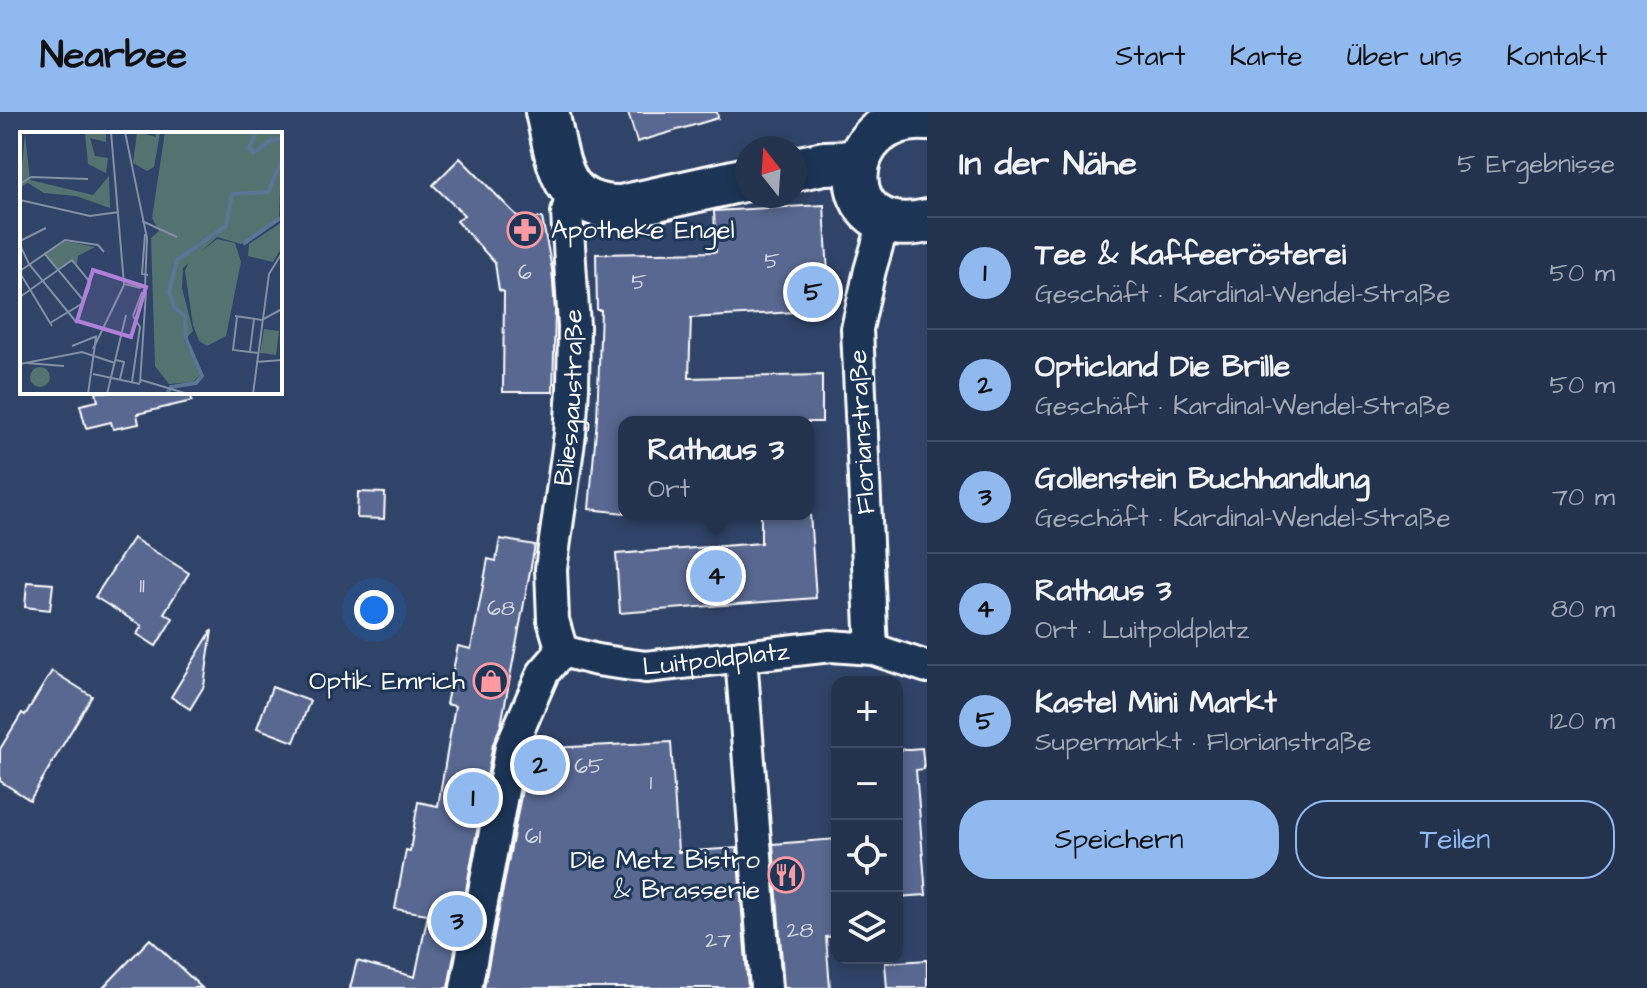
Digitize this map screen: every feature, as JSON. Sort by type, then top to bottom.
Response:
[{"type":"main road","points":[[919,116],[891,119],[870,132],[860,146],[855,162],[855,179],[871,209],[885,219],[900,223],[927,221]]},
{"type":"main road","name":"Bliesgaustraße","points":[[552,130],[565,182],[572,192]]},
{"type":"main road","name":"Bliesgaustraße","points":[[552,130],[576,166],[598,180],[657,198]]},
{"type":"main road","points":[[807,167],[855,162]]},
{"type":"main road","points":[[572,192],[602,207],[621,207],[735,182]]},
{"type":"street","name":"Bliesgaustraße","points":[[562,651],[553,620],[551,569],[570,434],[573,388],[574,326],[567,213],[572,192]]},
{"type":"street","name":"Florianstraße","points":[[872,649],[857,329],[885,219]]},
{"type":"street","name":"Luitpoldplatz","points":[[562,651],[646,667],[831,646],[872,649],[927,667]]},
{"type":"street","points":[[466,988],[511,747],[543,673],[562,651]]},
{"type":"street","points":[[741,656],[766,988]]},
{"type":"building","points":[[628,112],[717,112],[718,118],[637,142]]},
{"type":"building","points":[[460,158],[519,218],[542,218],[552,269],[555,311],[553,392],[503,392],[504,292],[499,290],[495,263],[457,221],[464,215],[433,185]]},
{"type":"building","points":[[824,205],[830,310],[691,318],[689,378],[822,375],[822,422],[814,422],[814,416],[618,416],[618,512],[589,509],[597,419],[601,310],[597,310],[596,254],[716,252],[714,211]]},
{"type":"building","points":[[96,394],[191,394],[192,401],[137,414],[139,424],[113,429],[111,422],[86,428],[80,405],[98,401]]},
{"type":"building","points":[[358,492],[385,493],[384,519],[357,518]]},
{"type":"building","points":[[761,520],[810,520],[816,598],[620,613],[616,554],[761,543]]},
{"type":"building","points":[[133,538],[189,573],[164,613],[173,618],[156,646],[137,634],[142,626],[95,597]]},
{"type":"building","points":[[500,539],[535,545],[501,725],[493,744],[448,988],[350,988],[357,961],[415,977],[428,914],[395,909],[406,850],[410,851],[418,802],[438,806],[455,706],[446,704],[458,646],[471,649],[488,559],[496,561]]},
{"type":"building","points":[[27,582],[53,584],[50,610],[25,607]]},
{"type":"building","points":[[212,630],[204,686],[190,709],[171,697]]},
{"type":"building","points":[[52,671],[92,696],[30,800],[0,781],[0,749]]},
{"type":"building","points":[[272,687],[310,701],[294,742],[257,728]]},
{"type":"building","points":[[671,742],[678,852],[737,848],[748,988],[484,988],[530,749]]},
{"type":"building","points":[[922,748],[924,769],[916,770],[926,895],[903,897],[903,750]]},
{"type":"building","points":[[831,839],[831,937],[826,937],[830,988],[784,988],[773,844]]},
{"type":"building","points":[[150,939],[202,988],[103,988]]},
{"type":"building","points":[[927,960],[927,988],[887,988],[885,964]]},
{"type":"place","name":"Apotheke Engel","points":[[525,230]]},
{"type":"place","name":"Kastel Mini Markt","points":[[813,292]]},
{"type":"place","name":"Rathaus 3","points":[[716,576]]},
{"type":"place","name":"Optik Emrich","points":[[491,681]]},
{"type":"place","name":"Opticland Die Brille","points":[[540,765]]},
{"type":"place","name":"Tee & Kaffeerösterei","points":[[473,798]]},
{"type":"place","name":"Die Metz Bistro & Brasserie","points":[[786,875]]},
{"type":"place","name":"Gollenstein Buchhandlung","points":[[457,921]]}]
